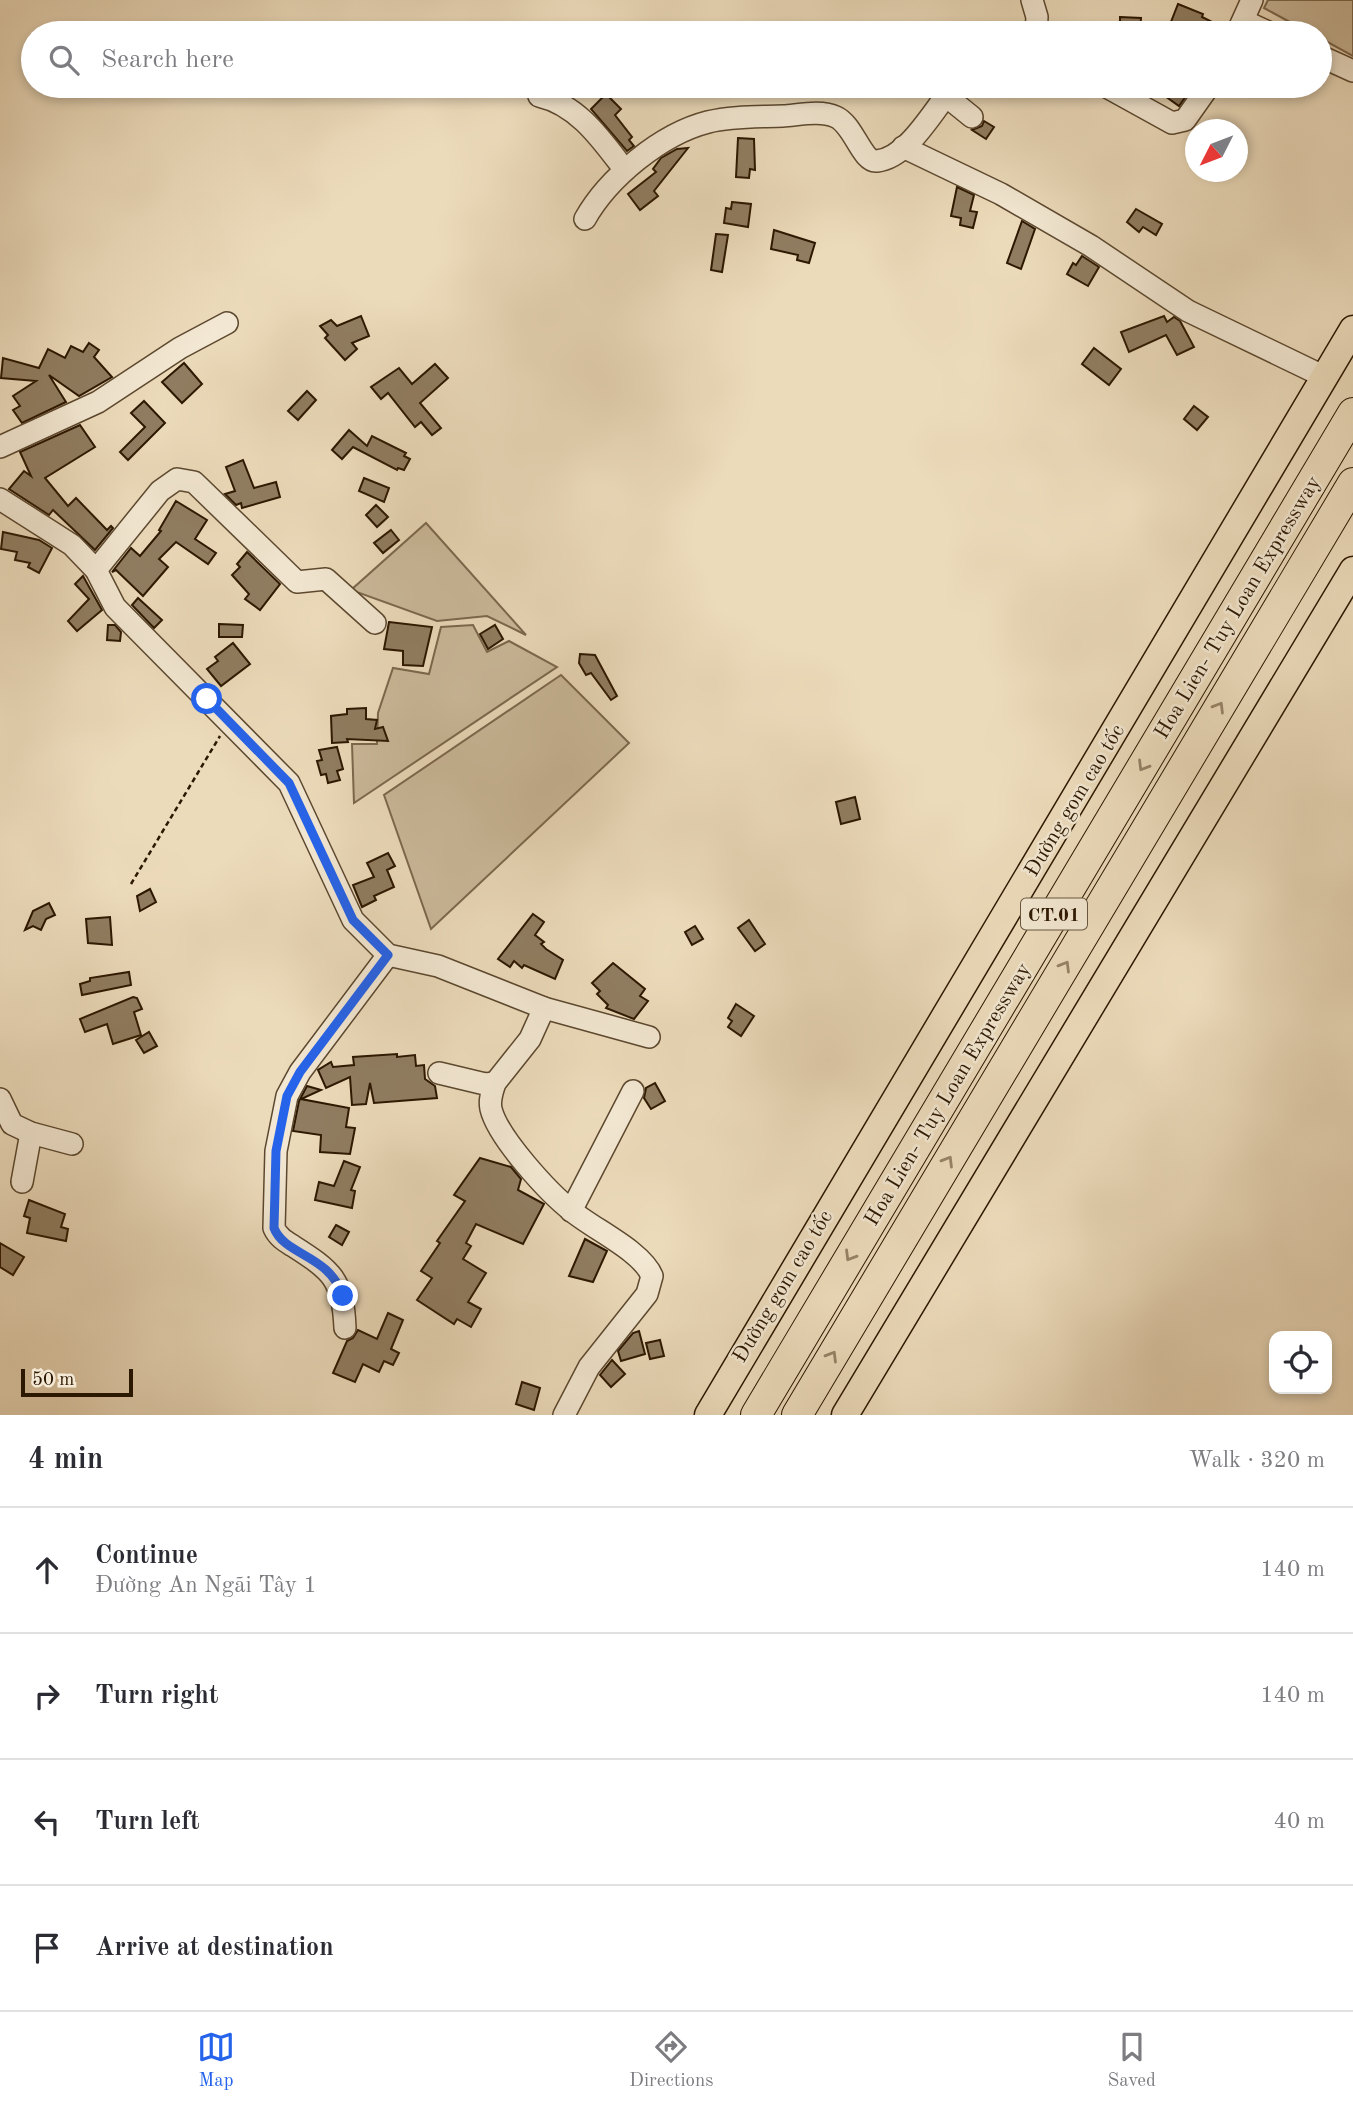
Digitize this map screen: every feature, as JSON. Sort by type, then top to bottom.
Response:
[{"type":"highway","name":"Hoa Lien- Tuy Loan Expressway","points":[[756,1415],[1353,412]]},
{"type":"highway","name":"Hoa Lien- Tuy Loan Expressway","points":[[797,1415],[1353,483]]},
{"type":"main road","name":"Đường gom cao tốc","points":[[708,1415],[1353,329]]},
{"type":"main road","points":[[845,1415],[1353,570]]},
{"type":"street","points":[[1032,0],[1036,21]]},
{"type":"street","points":[[1243,21],[1252,0]]},
{"type":"street","points":[[1332,61],[1353,71]]},
{"type":"street","points":[[546,98],[573,111],[604,143],[624,169]]},
{"type":"street","points":[[585,219],[601,192],[624,169],[687,130],[709,121],[832,115],[849,127],[867,159],[874,162],[903,147],[944,98]]},
{"type":"street","points":[[948,98],[972,117]]},
{"type":"street","points":[[1126,98],[1172,124],[1185,120],[1201,98]]},
{"type":"street","points":[[903,147],[1001,194],[1091,246],[1188,312],[1325,377]]},
{"type":"street","points":[[0,447],[97,402],[180,348],[227,323]]},
{"type":"street","points":[[96,570],[160,491],[177,479],[194,482],[297,582],[330,582],[375,623]]},
{"type":"street","points":[[0,499],[72,545],[96,570],[115,607],[289,783],[353,920],[388,955],[438,966],[544,1008],[649,1037]]},
{"type":"street","points":[[345,1328],[343,1296],[334,1276],[281,1239],[274,1228],[278,1130],[293,1083],[388,955]]},
{"type":"street","points":[[544,1008],[521,1054],[495,1083],[491,1096],[495,1119],[521,1156],[571,1211],[643,1262],[652,1276],[648,1294],[589,1367],[564,1415]]},
{"type":"street","points":[[439,1073],[485,1084],[495,1083]]},
{"type":"street","points":[[571,1211],[633,1091]]},
{"type":"street","points":[[0,1098],[12,1124],[31,1133],[72,1144]]},
{"type":"street","points":[[22,1182],[31,1133]]},
{"type":"path","points":[[131,884],[229,721]]},
{"type":"shaded area","points":[[1268,0],[1353,0],[1353,56],[1332,45],[1332,21],[1288,21],[1264,8]]},
{"type":"shaded area","points":[[426,523],[526,635],[487,616],[437,621],[351,590]]},
{"type":"shaded area","points":[[473,625],[487,652],[509,641],[557,667],[354,803],[352,744],[377,744],[378,713],[393,668],[429,674],[441,627]]},
{"type":"shaded area","points":[[561,675],[629,743],[431,929],[384,795]]},
{"type":"building","points":[[1178,4],[1203,14],[1202,17],[1210,21],[1171,21]]},
{"type":"building","points":[[1120,17],[1141,18],[1141,21],[1120,21]]},
{"type":"building","points":[[602,98],[610,98],[621,109],[615,115],[632,137],[629,140],[634,146],[627,151],[591,109]]},
{"type":"building","points":[[1168,98],[1185,98],[1179,106]]},
{"type":"building","points":[[984,121],[994,127],[986,139],[972,130],[982,126]]},
{"type":"building","points":[[738,138],[754,139],[755,170],[750,169],[749,178],[736,177]]},
{"type":"building","points":[[688,148],[654,191],[658,196],[640,210],[628,194],[656,172],[653,169],[661,158],[677,149]]},
{"type":"building","points":[[957,187],[974,195],[970,211],[977,212],[973,228],[960,225],[961,218],[951,216]]},
{"type":"building","points":[[732,202],[751,204],[748,227],[724,223],[726,208],[731,209]]},
{"type":"building","points":[[1136,209],[1162,224],[1156,235],[1143,227],[1139,232],[1127,222]]},
{"type":"building","points":[[1022,221],[1035,229],[1021,269],[1007,263]]},
{"type":"building","points":[[774,230],[815,243],[809,263],[797,260],[798,255],[771,249]]},
{"type":"building","points":[[716,234],[728,235],[722,272],[711,270]]},
{"type":"building","points":[[1082,256],[1099,267],[1088,286],[1067,274],[1073,263],[1076,265]]},
{"type":"building","points":[[361,316],[369,336],[352,343],[357,349],[345,360],[325,338],[328,335],[320,326],[331,320],[337,326]]},
{"type":"building","points":[[1164,316],[1167,322],[1174,317],[1180,321],[1194,347],[1177,355],[1166,335],[1129,352],[1121,332]]},
{"type":"building","points":[[89,343],[99,350],[94,357],[112,377],[79,396],[49,375],[66,402],[22,423],[13,410],[20,406],[13,396],[36,381],[1,378],[3,358],[39,368],[48,349],[65,358],[71,346],[83,352]]},
{"type":"building","points":[[1094,348],[1121,369],[1109,385],[1082,364]]},
{"type":"building","points":[[184,363],[202,384],[182,403],[162,382]]},
{"type":"building","points":[[435,364],[448,378],[420,403],[441,428],[432,435],[421,422],[415,427],[388,393],[381,399],[371,387],[399,368],[412,384]]},
{"type":"building","points":[[307,391],[316,400],[298,420],[288,411]]},
{"type":"building","points":[[144,401],[165,423],[128,460],[120,452],[145,427],[131,413]]},
{"type":"building","points":[[1194,406],[1208,417],[1197,430],[1184,419]]},
{"type":"building","points":[[80,425],[95,447],[45,478],[68,506],[76,498],[107,530],[111,526],[113,528],[95,550],[53,510],[49,515],[9,489],[24,471],[31,476],[20,452]]},
{"type":"building","points":[[349,430],[367,446],[372,436],[406,453],[404,456],[410,459],[404,470],[397,470],[353,447],[342,459],[332,450]]},
{"type":"building","points":[[243,460],[254,488],[276,482],[280,497],[242,508],[241,503],[236,505],[225,494],[235,491],[226,467]]},
{"type":"building","points":[[364,478],[389,488],[384,502],[359,491]]},
{"type":"building","points":[[176,501],[207,520],[195,539],[216,553],[208,564],[176,542],[159,559],[168,567],[143,596],[116,570],[112,572],[131,548],[140,556],[161,531],[159,530]]},
{"type":"building","points":[[376,505],[388,517],[377,527],[366,515]]},
{"type":"building","points":[[391,530],[399,540],[383,553],[374,543]]},
{"type":"building","points":[[3,532],[39,540],[52,548],[39,573],[28,567],[30,563],[15,560],[17,552],[1,549]]},
{"type":"building","points":[[247,552],[280,584],[260,610],[245,599],[249,594],[232,575],[240,567],[237,564]]},
{"type":"building","points":[[83,576],[102,610],[77,631],[68,621],[89,599],[75,584]]},
{"type":"building","points":[[138,598],[162,620],[154,628],[132,605]]},
{"type":"building","points":[[389,622],[432,627],[423,666],[403,665],[403,651],[384,649]]},
{"type":"building","points":[[219,624],[243,625],[242,637],[219,637]]},
{"type":"building","points":[[108,625],[115,625],[121,632],[120,641],[107,640]]},
{"type":"building","points":[[495,625],[503,639],[488,649],[480,634]]},
{"type":"building","points":[[233,643],[250,664],[221,686],[207,669],[218,661],[215,657]]},
{"type":"building","points":[[580,654],[595,655],[617,696],[611,700],[591,673],[586,675],[579,663]]},
{"type":"building","points":[[366,708],[366,719],[377,720],[375,729],[383,727],[388,741],[347,739],[348,742],[332,743],[331,716],[347,714],[347,709]]},
{"type":"building","points":[[337,747],[343,769],[337,771],[340,780],[328,783],[326,774],[321,775],[317,761],[322,760],[319,750]]},
{"type":"building","points":[[855,797],[860,819],[841,824],[836,802]]},
{"type":"building","points":[[388,853],[395,866],[387,870],[394,887],[374,896],[376,900],[362,907],[353,885],[374,877],[367,863]]},
{"type":"building","points":[[150,889],[156,902],[140,911],[137,896]]},
{"type":"building","points":[[49,903],[55,915],[46,919],[41,930],[33,926],[25,930],[33,911]]},
{"type":"building","points":[[533,914],[544,922],[535,935],[544,942],[541,944],[546,949],[563,960],[555,979],[524,965],[522,968],[514,961],[510,967],[498,959]]},
{"type":"building","points":[[110,917],[112,945],[88,943],[86,919]]},
{"type":"building","points":[[749,920],[765,944],[755,951],[738,928]]},
{"type":"building","points":[[695,926],[703,939],[692,945],[685,932]]},
{"type":"building","points":[[613,963],[645,989],[640,996],[648,1001],[634,1019],[606,1008],[608,1005],[597,994],[600,991],[592,983]]},
{"type":"building","points":[[129,972],[131,985],[82,995],[80,984],[90,981],[90,978]]},
{"type":"building","points":[[133,997],[137,998],[142,1009],[134,1012],[141,1035],[113,1044],[107,1024],[85,1032],[80,1019]]},
{"type":"building","points":[[736,1004],[754,1016],[741,1036],[728,1027],[732,1021],[728,1018]]},
{"type":"building","points":[[149,1032],[157,1046],[144,1053],[136,1040]]},
{"type":"building","points":[[397,1054],[397,1057],[415,1055],[416,1066],[424,1065],[425,1079],[435,1086],[437,1098],[374,1103],[370,1083],[366,1104],[352,1105],[350,1077],[326,1088],[318,1070],[331,1062],[333,1067],[354,1065],[353,1057]]},
{"type":"building","points":[[655,1083],[665,1101],[651,1109],[644,1098],[646,1088]]},
{"type":"building","points":[[307,1086],[321,1090],[301,1099],[349,1108],[346,1127],[355,1128],[350,1154],[320,1152],[321,1135],[293,1131],[299,1101]]},
{"type":"building","points":[[480,1158],[511,1167],[521,1179],[518,1190],[544,1204],[523,1244],[476,1224],[466,1243],[471,1246],[463,1259],[486,1273],[468,1302],[481,1309],[471,1327],[457,1319],[454,1324],[417,1300],[432,1278],[421,1271],[440,1243],[437,1241],[465,1201],[454,1195]]},
{"type":"building","points":[[344,1161],[360,1167],[351,1190],[355,1191],[352,1208],[315,1200],[319,1182],[334,1186]]},
{"type":"building","points":[[29,1200],[65,1214],[61,1227],[68,1229],[66,1241],[27,1233],[30,1218],[24,1216]]},
{"type":"building","points":[[336,1225],[349,1232],[342,1245],[329,1237]]},
{"type":"building","points":[[585,1239],[607,1251],[593,1282],[569,1276]]},
{"type":"building","points":[[0,1243],[24,1257],[13,1275],[0,1267]]},
{"type":"building","points":[[388,1313],[403,1320],[391,1349],[399,1353],[393,1365],[384,1361],[379,1372],[363,1364],[355,1382],[333,1373],[347,1341],[353,1338],[358,1330],[377,1339]]},
{"type":"building","points":[[639,1331],[645,1354],[621,1361],[618,1351],[633,1333]]},
{"type":"building","points":[[660,1340],[664,1356],[650,1359],[646,1343]]},
{"type":"building","points":[[612,1360],[625,1374],[611,1387],[600,1375]]},
{"type":"building","points":[[522,1382],[540,1388],[534,1410],[516,1404]]},
{"type":"route","points":[[207,699],[289,783],[353,920],[388,955],[293,1083],[278,1130],[274,1186],[276,1234],[325,1267],[339,1284],[343,1296]]}]
